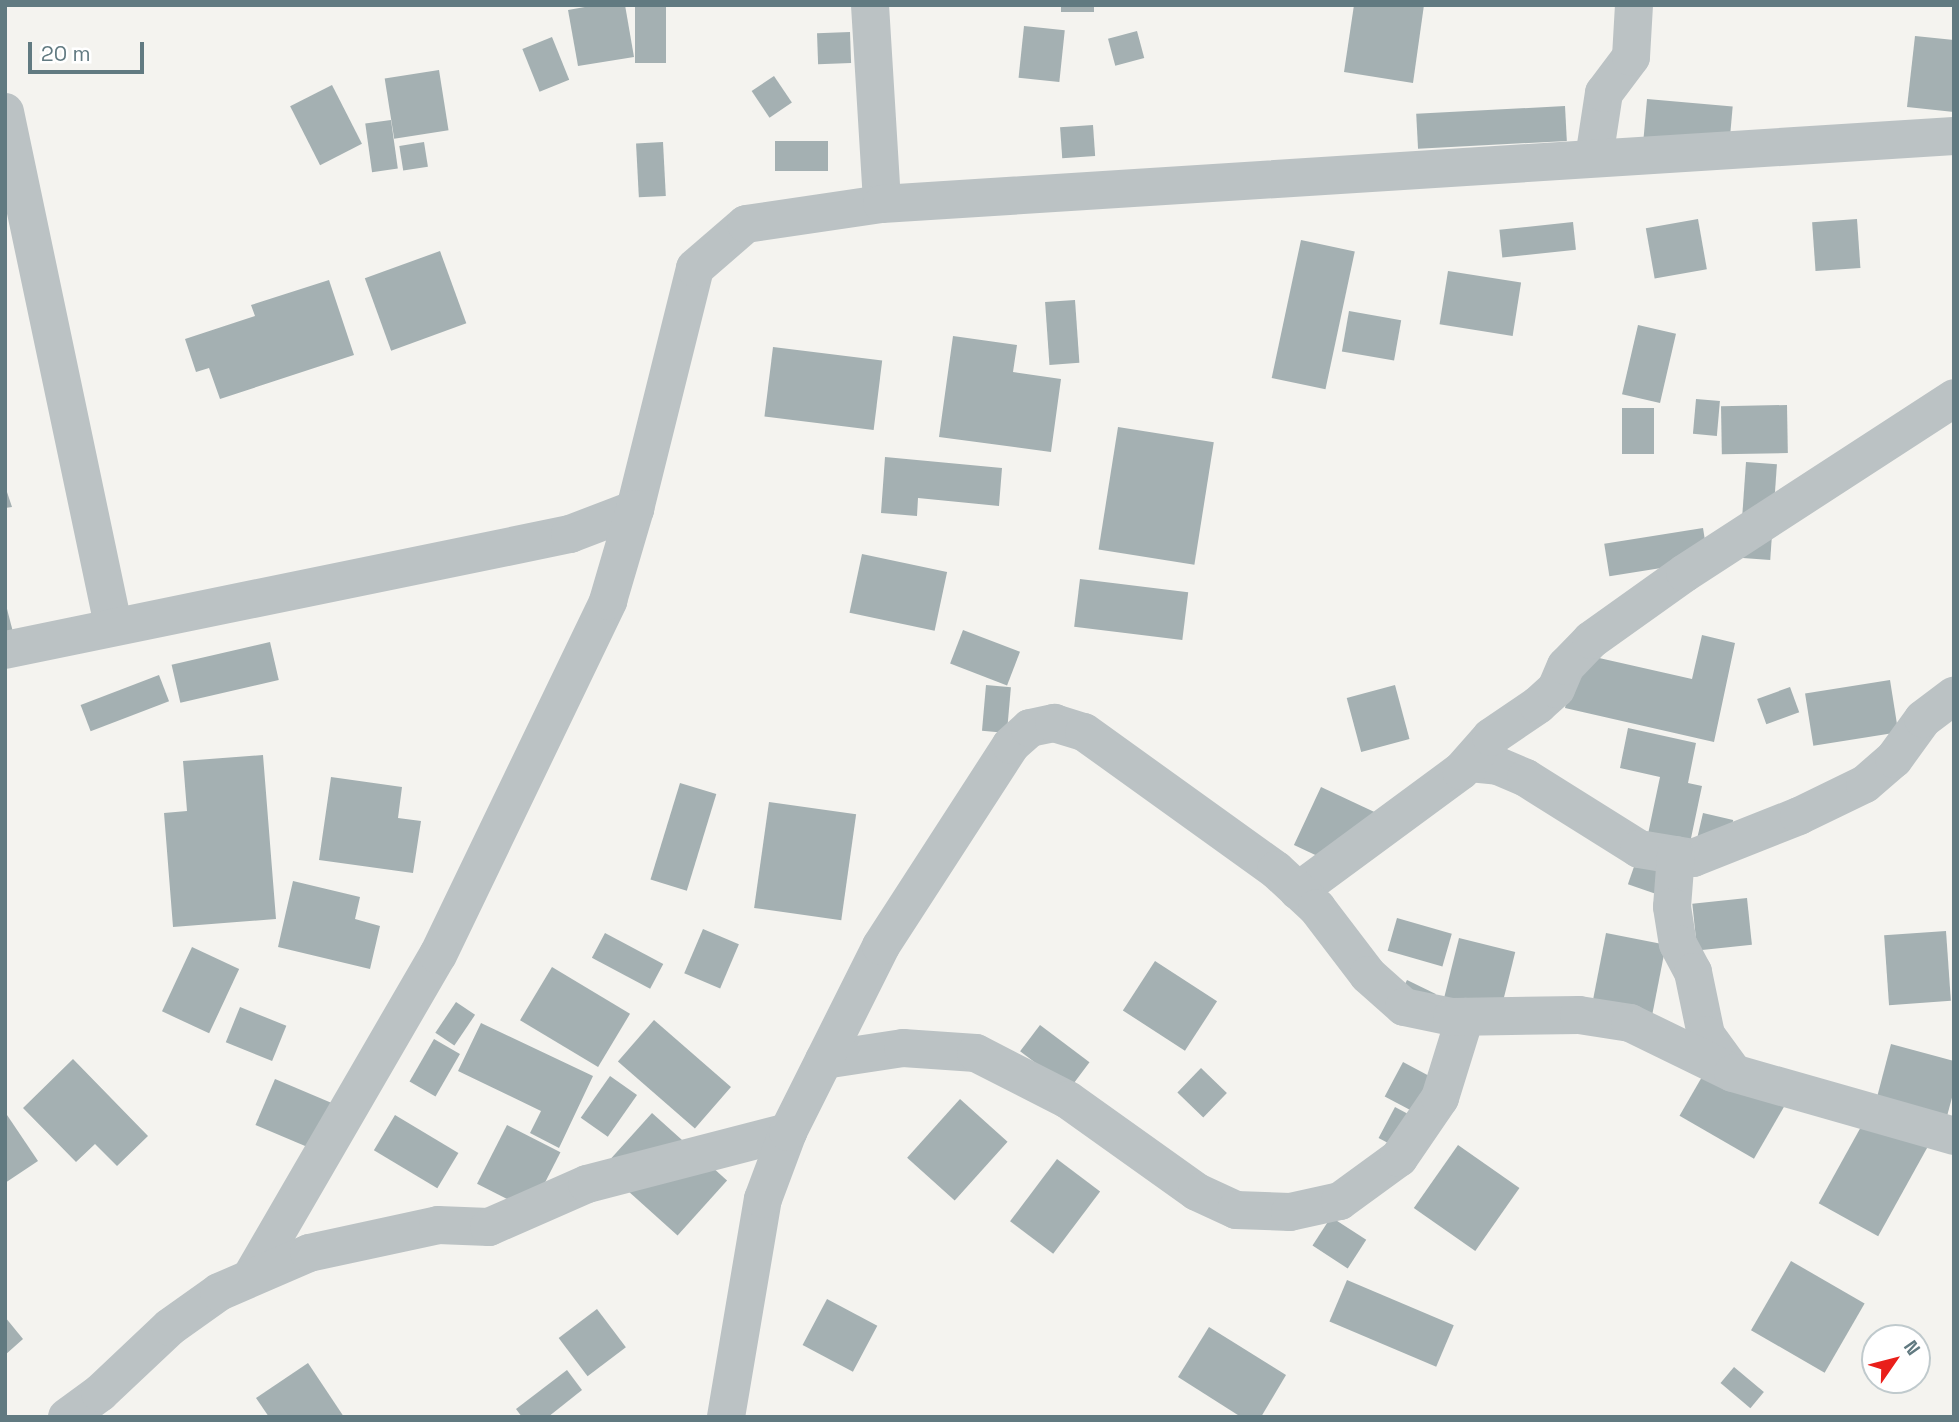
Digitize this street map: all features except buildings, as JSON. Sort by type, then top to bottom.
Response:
[{"type":"street","points":[[870,5],[882,204]]},
{"type":"street","points":[[1594,158],[1604,93],[1632,57],[1634,5]]},
{"type":"street","points":[[5,112],[113,625]]},
{"type":"street","points":[[251,1277],[438,955],[608,601],[635,509],[695,268],[746,224],[882,204],[1954,135]]},
{"type":"street","points":[[1298,891],[1470,763],[1491,737],[1556,689],[1566,666],[1591,640],[1685,573],[1954,398]]},
{"type":"street","points":[[5,650],[113,625],[570,534],[635,509]]},
{"type":"street","points":[[1470,763],[1498,766],[1526,778],[1639,849],[1693,858],[1799,816],[1865,784],[1894,759],[1923,719],[1954,696]]},
{"type":"street","points":[[726,1417],[763,1199],[788,1132],[881,946],[1011,745],[1030,728],[1054,723],[1084,732],[1298,891],[1317,908],[1368,975],[1404,1007],[1465,1017],[1579,1015],[1629,1023],[1733,1073],[1954,1136]]},
{"type":"street","points":[[1676,855],[1672,907],[1678,944],[1693,972],[1706,1035],[1733,1073]]},
{"type":"street","points":[[824,1060],[903,1048],[976,1053],[1068,1100],[1197,1192],[1237,1210],[1290,1212],[1340,1201],[1399,1158],[1440,1098],[1465,1017]]},
{"type":"street","points":[[67,1417],[100,1394],[170,1327],[219,1292],[309,1252],[438,1226],[489,1227],[587,1184],[788,1132]]}]
